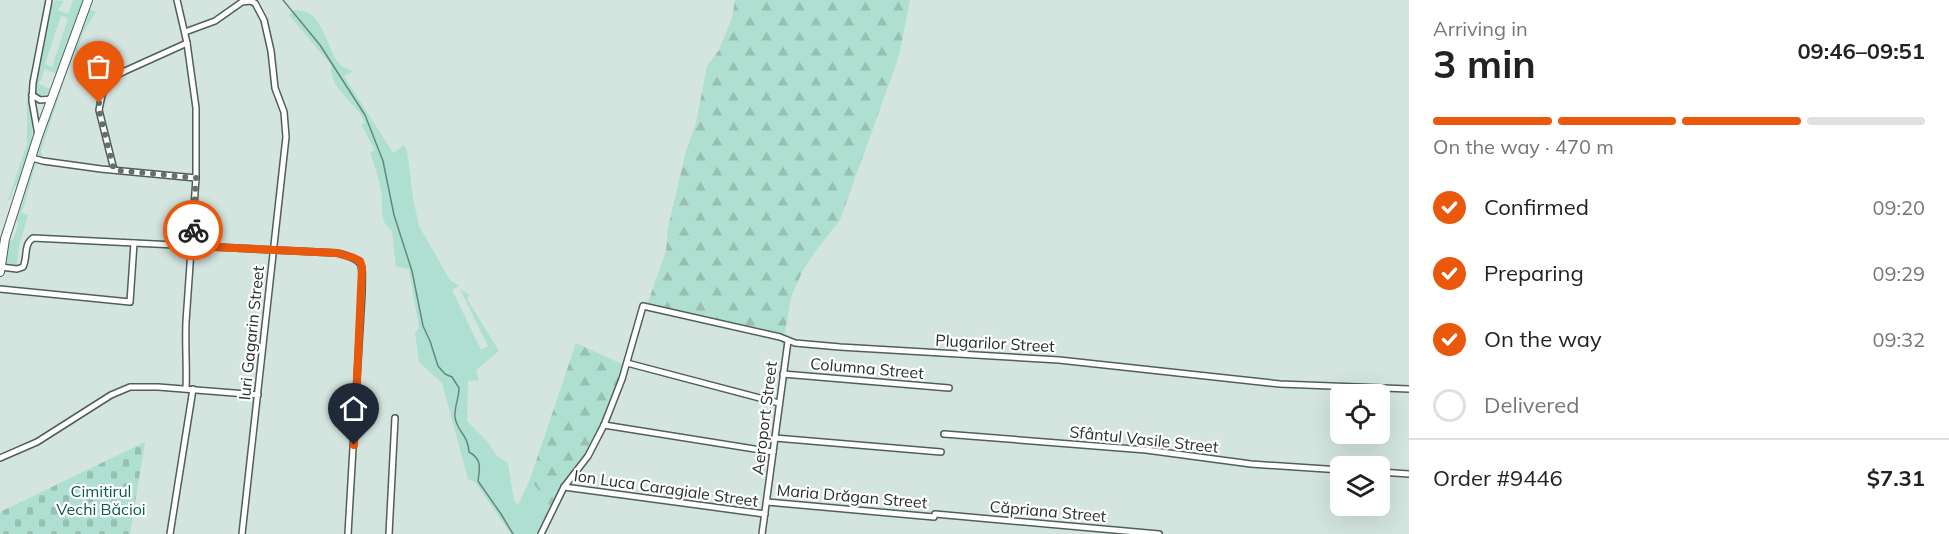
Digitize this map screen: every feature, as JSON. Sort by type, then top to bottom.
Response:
[{"type":"main road","points":[[0,269],[3,239],[88,0]]},
{"type":"street","points":[[38,136],[32,95],[49,0]]},
{"type":"street","points":[[177,0],[187,43],[196,108],[196,178],[185,345],[186,389]]},
{"type":"street","name":"Iuri Gagarin Street","points":[[185,32],[214,21],[242,2],[255,3],[264,20],[272,51],[277,97],[286,122],[243,534]]},
{"type":"street","points":[[114,170],[99,110],[102,95],[107,86],[114,77],[125,71],[187,43]]},
{"type":"street","points":[[32,95],[40,100],[51,99]]},
{"type":"street","points":[[32,158],[114,170],[196,178]]},
{"type":"street","points":[[0,269],[23,267],[26,248],[33,238],[337,253],[360,261],[362,267],[348,534]]},
{"type":"street","points":[[0,289],[130,302],[134,243]]},
{"type":"street","name":"Plugarilor Street","points":[[627,363],[643,306],[780,337],[795,343],[1059,360],[1280,384],[1409,389]]},
{"type":"street","name":"Aeroport Street","points":[[762,534],[788,340]]},
{"type":"street","points":[[542,534],[564,488],[588,456],[604,425],[627,363],[779,403]]},
{"type":"street","name":"Columna Street","points":[[783,374],[949,388]]},
{"type":"street","points":[[0,458],[37,442],[121,390],[141,386],[258,395]]},
{"type":"street","points":[[170,534],[193,389]]},
{"type":"street","points":[[389,534],[395,418]]},
{"type":"street","points":[[604,425],[773,452]]},
{"type":"street","name":"Sfântul Vasile Street","points":[[944,434],[1146,450],[1251,464],[1330,469]]},
{"type":"street","points":[[775,438],[941,452]]},
{"type":"street","points":[[1390,473],[1409,474]]},
{"type":"street","name":"Ion Luca Caragiale Street","points":[[564,488],[765,514]]},
{"type":"street","name":"Maria Drăgan Street","points":[[767,502],[934,516]]},
{"type":"street","name":"Căpriana Street","points":[[934,516],[1159,534]]},
{"type":"green space","points":[[56,0],[64,1],[58,10],[68,14],[73,0],[84,0],[57,74],[45,69],[39,84],[50,89],[48,94],[37,96],[34,86],[52,5]],"holes":[[[61,16],[68,19],[52,67],[45,64]]]},
{"type":"green space","points":[[735,0],[910,0],[899,56],[840,220],[802,272],[791,298],[784,337],[647,305],[666,251],[668,228],[686,151],[696,123],[707,66],[719,50],[732,18]]},
{"type":"green space","points":[[87,8],[96,12],[83,33],[77,52],[74,51],[41,151],[43,158],[36,154]]},
{"type":"green space","points":[[295,10],[312,15],[322,29],[338,62],[353,71],[344,76],[393,153],[404,145],[407,151],[419,226],[450,280],[459,286],[452,290],[481,350],[488,346],[460,289],[469,295],[467,299],[499,351],[476,370],[479,380],[468,381],[467,421],[487,441],[497,456],[508,463],[514,501],[518,505],[530,479],[550,506],[536,534],[511,534],[475,482],[468,479],[442,383],[419,362],[415,333],[419,328],[409,269],[396,267],[392,231],[384,222],[380,185],[370,152],[375,151],[361,124],[365,123],[334,82],[331,65],[289,15]]},
{"type":"green space","points":[[27,92],[30,93],[33,143],[22,181],[15,186],[8,200],[27,144]]},
{"type":"green space","points":[[33,163],[38,164],[35,166],[21,213],[28,215],[19,246],[17,264],[22,265],[19,268],[4,264],[8,244],[14,238],[18,224],[16,217]]},
{"type":"green space","points":[[576,343],[624,365],[608,412],[592,447],[550,506],[530,479]]},
{"type":"green space","name":"Cimitirul Vechi Băcioi","points":[[145,442],[130,534],[0,534],[0,512]]},
{"type":"waterway","points":[[283,0],[320,45],[365,115],[383,161],[394,215],[412,271],[423,326],[438,366],[445,374],[452,377],[459,388],[456,422],[467,441],[469,452],[478,461],[478,481],[513,534]]},
{"type":"way so far","points":[[99,103],[114,170],[196,178],[193,230]]},
{"type":"route","points":[[193,230],[192,246],[337,253],[360,261],[362,293],[354,445]]}]
